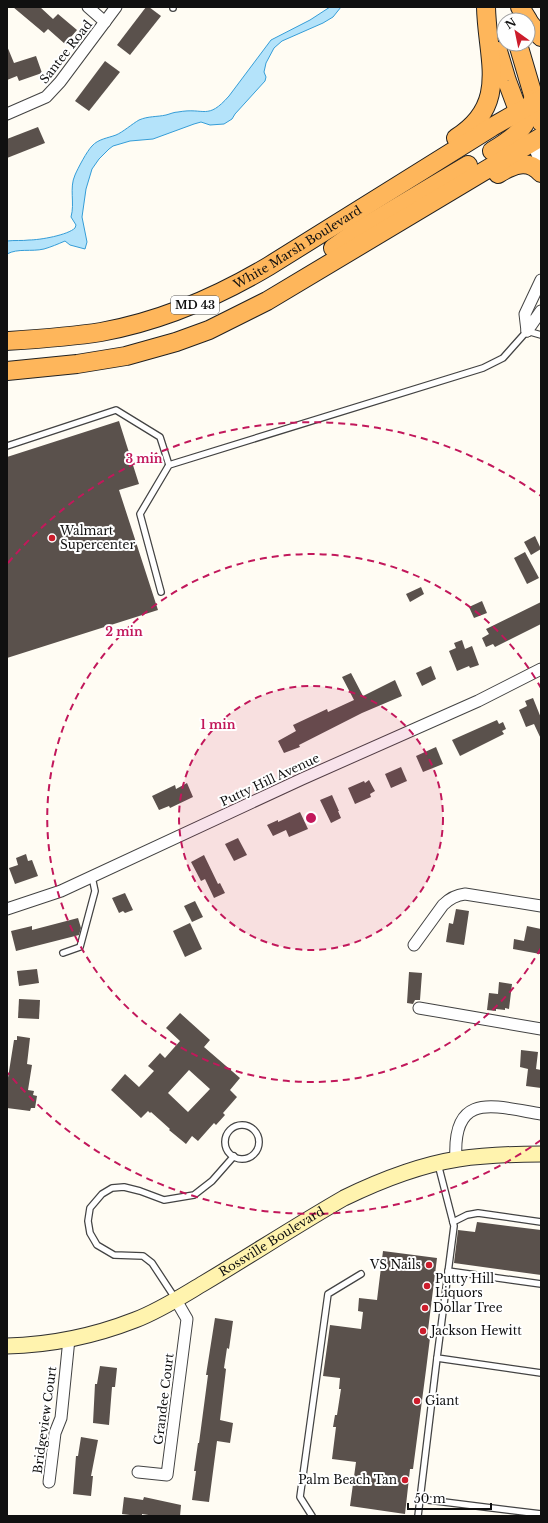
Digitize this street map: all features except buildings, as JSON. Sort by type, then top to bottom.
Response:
[{"type":"highway","points":[[205,300],[248,275],[380,186],[469,129],[478,119],[488,100],[493,74],[486,7]]},
{"type":"highway","points":[[490,7],[495,39],[507,81],[534,111]]},
{"type":"highway","points":[[520,52],[534,111],[537,151],[541,164]]},
{"type":"highway","points":[[294,284],[338,244],[512,139],[534,111]]},
{"type":"highway","name":"White Marsh Boulevard","points":[[7,341],[87,334],[117,329],[170,314],[205,300],[238,284],[534,111]]},
{"type":"highway","name":"MD 43","points":[[7,371],[104,360],[159,348],[225,323],[267,301],[536,140]]},
{"type":"highway","points":[[323,267],[354,255],[396,234],[513,165],[531,165],[541,172]]},
{"type":"main road","name":"Rossville Boulevard","points":[[7,1346],[47,1343],[69,1339],[136,1320],[176,1300],[344,1198],[367,1186],[397,1175],[456,1159],[505,1154],[541,1154]]},
{"type":"street","points":[[88,7],[105,22]]},
{"type":"street","name":"Santee Road","points":[[7,114],[46,97],[60,82],[116,7]]},
{"type":"street","points":[[527,331],[525,314],[541,280]]},
{"type":"street","points":[[527,331],[541,311]]},
{"type":"street","name":"Putty Hill Avenue","points":[[7,909],[61,891],[302,779],[478,701],[541,669]]},
{"type":"street","points":[[414,944],[448,899],[454,896],[465,894],[541,906]]},
{"type":"street","points":[[419,1008],[541,1029]]},
{"type":"street","points":[[456,1159],[455,1142],[459,1124],[465,1115],[471,1110],[483,1106],[541,1114]]},
{"type":"street","name":"Grandee Court","points":[[138,1472],[167,1475],[187,1319],[176,1300]]},
{"type":"street","name":"Bridgeview Court","points":[[49,1482],[55,1432],[61,1418],[69,1339]]},
{"type":"lane","points":[[161,592],[140,514],[169,465],[484,368],[503,358],[527,331],[541,336]]},
{"type":"lane","points":[[7,446],[116,410],[160,437],[169,465]]},
{"type":"lane","points":[[63,953],[80,948],[95,891],[92,877]]},
{"type":"lane","points":[[237,1125],[246,1125],[253,1128],[259,1141],[259,1145],[254,1154],[243,1159],[234,1156],[227,1151],[225,1145],[227,1134],[232,1127],[237,1125]]},
{"type":"lane","points":[[176,1300],[158,1270],[142,1256],[114,1255],[97,1245],[90,1234],[88,1221],[90,1208],[102,1194],[112,1188],[124,1187],[164,1200],[194,1195],[212,1181],[234,1156]]},
{"type":"lane","points":[[418,1516],[454,1226],[438,1164]]},
{"type":"lane","points":[[453,1222],[467,1215],[478,1213],[541,1222]]},
{"type":"lane","points":[[448,1271],[541,1284]]},
{"type":"lane","points":[[312,1516],[300,1496],[328,1294],[361,1274]]},
{"type":"lane","points":[[437,1358],[541,1373]]},
{"type":"lane","points":[[420,1499],[541,1514]]},
{"type":"water","points":[[330,7],[341,7],[333,17],[282,41],[274,48],[266,63],[264,72],[266,77],[265,81],[232,119],[224,124],[210,125],[201,122],[153,139],[130,141],[113,146],[109,149],[92,169],[86,189],[82,217],[87,242],[85,249],[70,245],[65,241],[44,249],[16,251],[7,254],[7,241],[47,238],[66,233],[75,228],[76,225],[71,217],[73,180],[90,148],[94,144],[100,140],[119,134],[142,119],[176,112],[205,112],[216,108],[229,96],[271,40],[310,20]]},
{"type":"place","name":"Walmart Supercenter","points":[[52,538]]},
{"type":"place","name":"VS Nails","points":[[429,1265]]},
{"type":"place","name":"Putty Hill Liquors","points":[[427,1286]]},
{"type":"place","name":"Dollar Tree","points":[[425,1308]]},
{"type":"place","name":"Jackson Hewitt","points":[[423,1331]]},
{"type":"place","name":"Giant","points":[[417,1401]]},
{"type":"place","name":"Palm Beach Tan","points":[[405,1480]]}]
